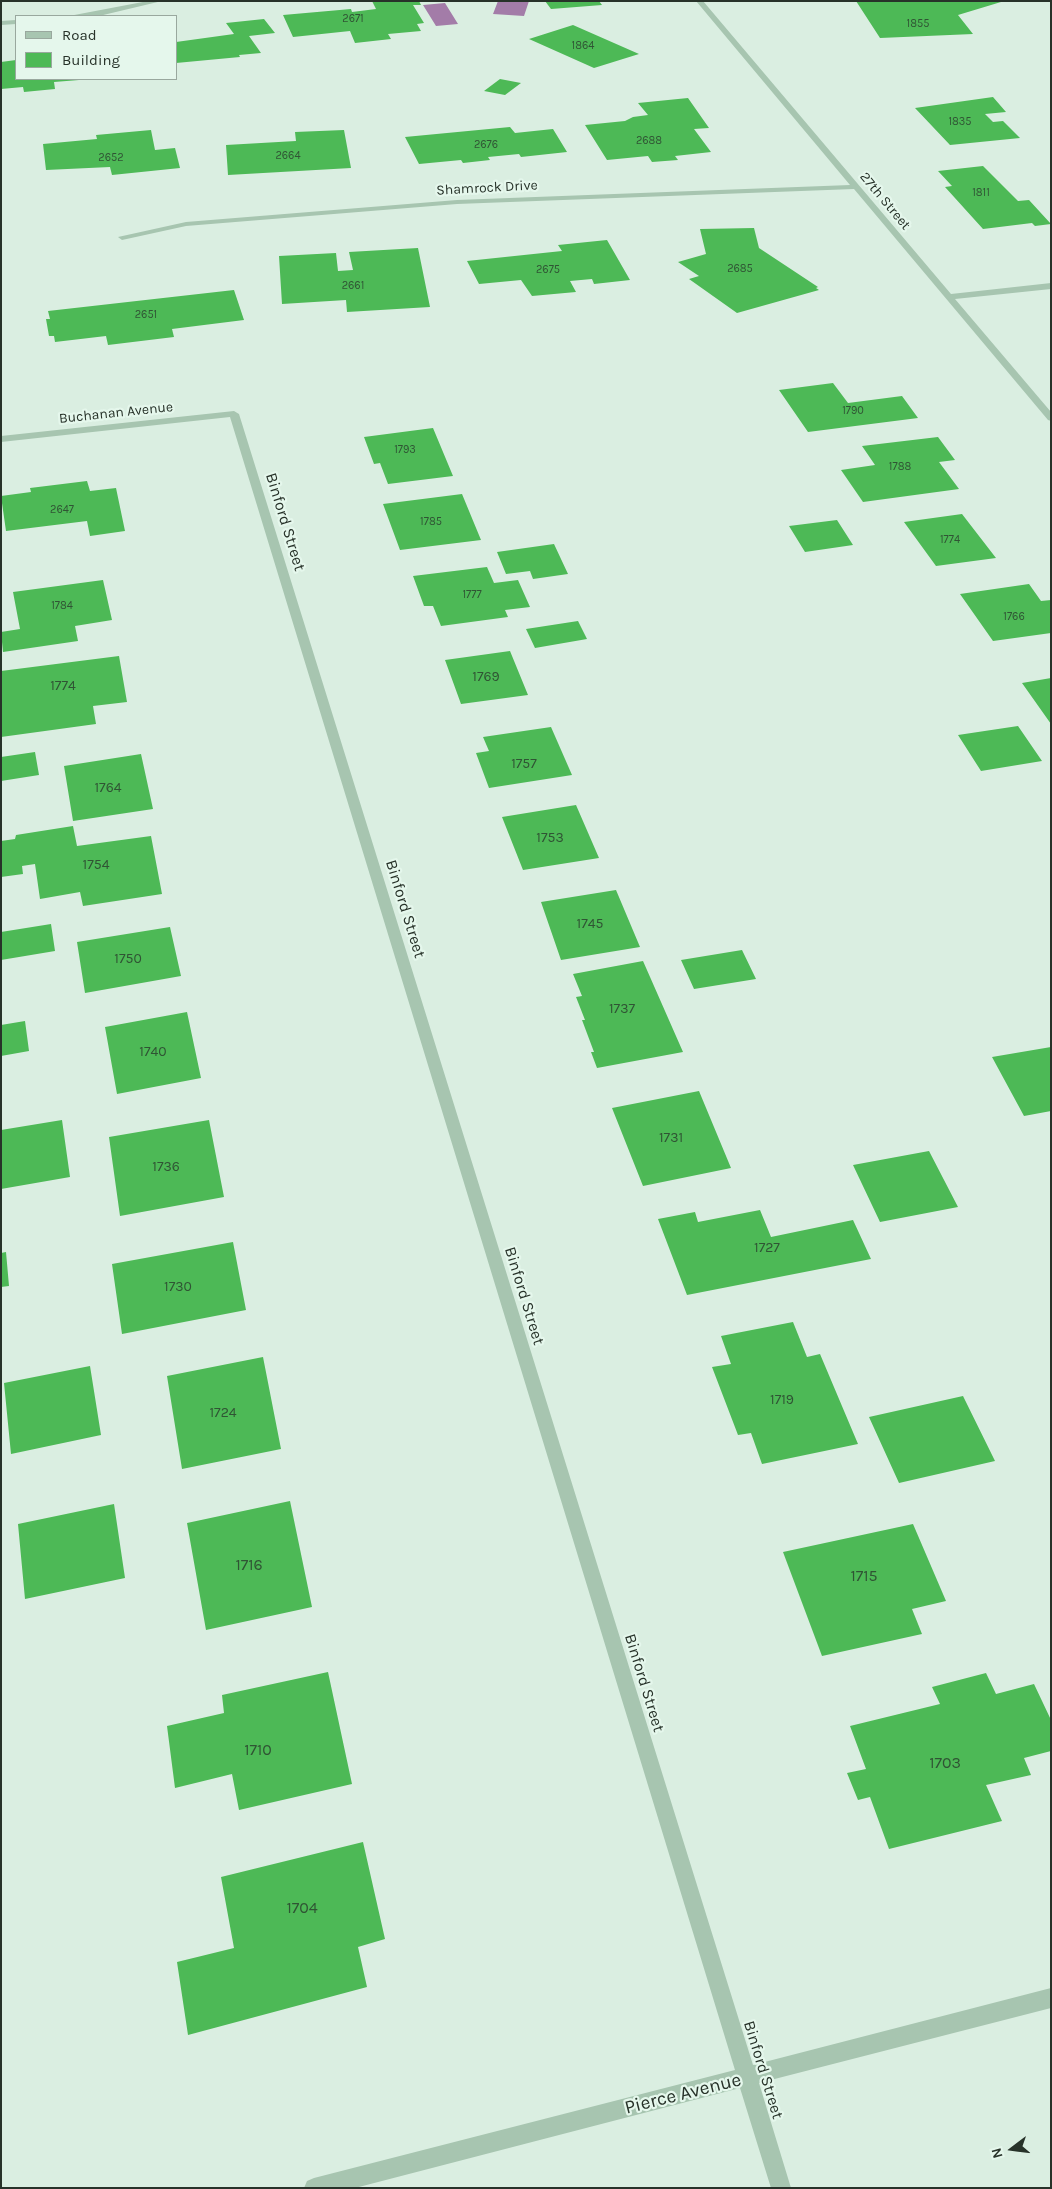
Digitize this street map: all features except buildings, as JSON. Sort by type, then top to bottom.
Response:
[{"type":"street","points":[[86,15],[159,1]]},
{"type":"street","name":"27th Street","points":[[699,1],[1051,418]]},
{"type":"street","points":[[1,23],[15,22]]},
{"type":"street","name":"Shamrock Drive","points":[[122,237],[186,224],[457,202],[855,187]]},
{"type":"street","points":[[948,296],[1051,286]]},
{"type":"street","name":"Buchanan Avenue","points":[[1,439],[234,414]]},
{"type":"street","name":"Binford Street","points":[[234,414],[781,2188]]},
{"type":"street","name":"Pierce Avenue","points":[[314,2188],[748,2078],[1051,1998]]},
{"type":"shaded area","points":[[498,1],[529,1],[524,16],[493,14]]},
{"type":"shaded area","points":[[445,3],[458,24],[436,26],[423,5]]}]
